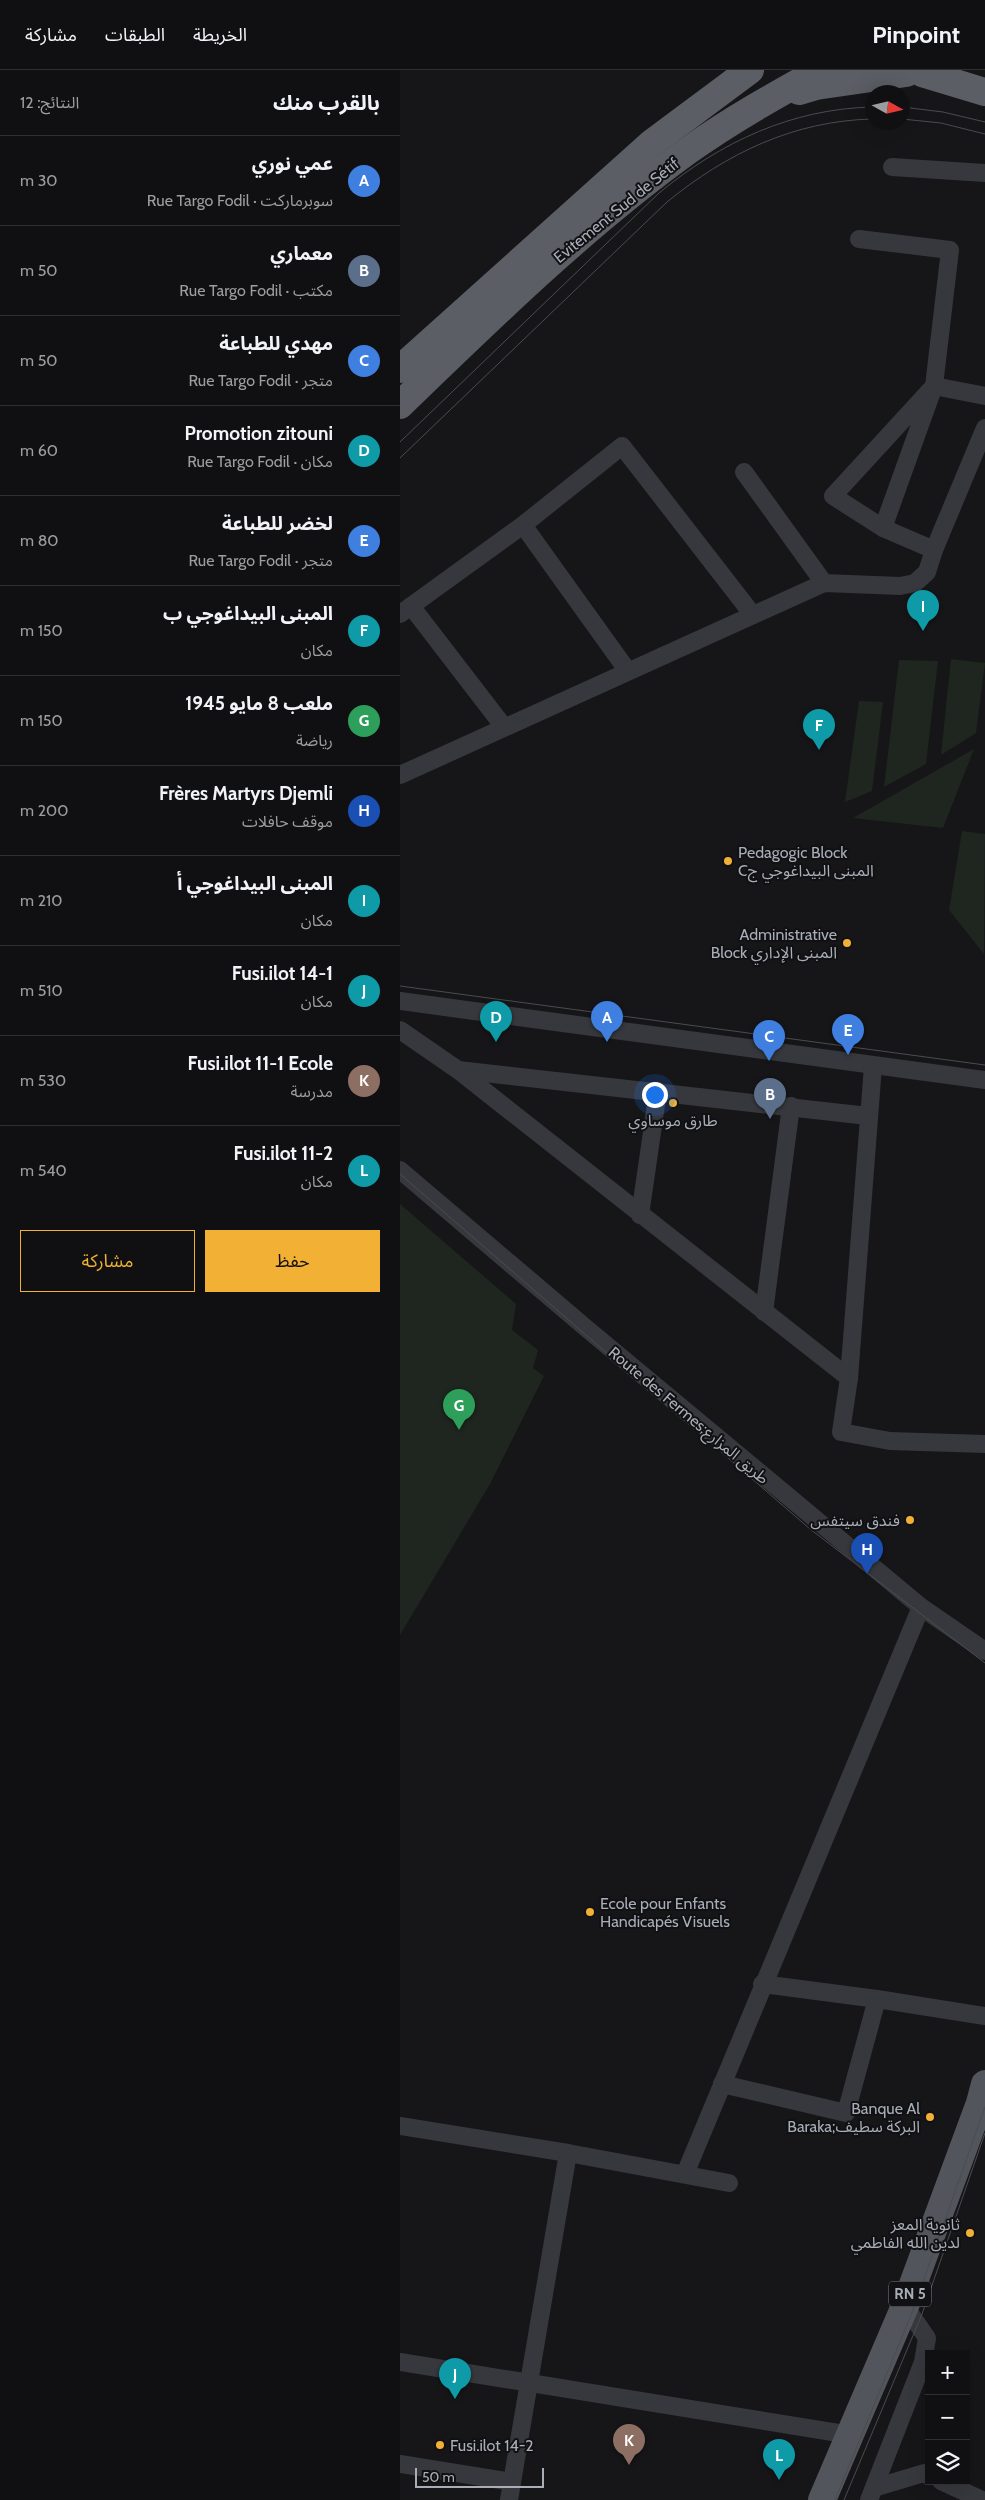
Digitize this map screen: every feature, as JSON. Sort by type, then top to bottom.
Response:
[{"type":"highway","points":[[400,369],[652,143],[750,70]]},
{"type":"highway","name":"Evitement Sud de Sétif","points":[[400,405],[560,254],[637,190],[690,150],[762,102],[821,70]]},
{"type":"highway","points":[[762,102],[816,86],[915,72],[985,92]]},
{"type":"main road","name":"RN 5","points":[[822,2500],[905,2306],[980,2103],[985,2084]]},
{"type":"street","points":[[892,168],[985,174]]},
{"type":"street","points":[[859,239],[950,250],[934,386],[883,528]]},
{"type":"street","points":[[934,386],[985,396]]},
{"type":"street","points":[[934,386],[833,496],[883,528],[934,550]]},
{"type":"street","points":[[400,775],[627,670],[824,583],[900,586],[914,582],[927,572],[934,550],[985,428]]},
{"type":"street","points":[[504,728],[405,610],[523,525],[622,446],[753,615]]},
{"type":"street","points":[[744,472],[824,583]]},
{"type":"street","points":[[523,525],[627,670]]},
{"type":"street","points":[[400,1000],[985,1080]]},
{"type":"street","points":[[400,1030],[458,1070],[849,1378]]},
{"type":"street","points":[[873,1066],[849,1378],[841,1432],[890,1440],[985,1444]]},
{"type":"street","points":[[458,1070],[868,1116]]},
{"type":"street","points":[[640,1215],[658,1091]]},
{"type":"street","points":[[764,1312],[791,1106]]},
{"type":"street","name":"Route des Fermes;طريق المزارع","points":[[400,1170],[586,1328],[921,1607],[985,1651]]},
{"type":"street","points":[[685,2174],[762,1984],[921,1607]]},
{"type":"street","points":[[762,1984],[985,2016]]},
{"type":"street","points":[[722,2084],[846,2113],[877,1999]]},
{"type":"street","points":[[400,2126],[568,2153],[729,2183]]},
{"type":"street","points":[[509,2500],[568,2153]]},
{"type":"street","points":[[871,2494],[923,2362],[927,2338],[905,2306]]},
{"type":"street","points":[[400,2362],[851,2435]]},
{"type":"street","points":[[400,2464],[512,2482]]},
{"type":"street","points":[[871,2494],[925,2474]]},
{"type":"street","points":[[950,2485],[982,2500]]},
{"type":"shaded area","points":[[951,659],[985,663],[976,733],[941,755]]},
{"type":"shaded area","points":[[899,660],[938,661],[926,764],[884,787]]},
{"type":"shaded area","points":[[859,701],[883,702],[872,791],[845,802]]},
{"type":"shaded area","points":[[974,749],[943,828],[853,818]]},
{"type":"shaded area","points":[[962,831],[985,834],[984,954],[949,910]]},
{"type":"shaded area","points":[[400,1204],[516,1304],[512,1330],[538,1350],[533,1368],[544,1376],[490,1484],[400,1635]]},
{"type":"tram line","points":[[400,442],[659,193],[683,175],[707,158],[758,132],[813,114],[865,107]]},
{"type":"tram line","points":[[910,108],[943,112],[985,122]]},
{"type":"tram line","points":[[400,458],[667,202],[690,184],[738,155],[789,133],[843,121],[865,119]]},
{"type":"tram line","points":[[910,120],[941,123],[985,134]]},
{"type":"tram line","points":[[400,986],[985,1065]]},
{"type":"tram line","points":[[400,1174],[810,1529],[985,1663]]},
{"type":"tram line","points":[[835,2500],[913,2310],[985,2107]]},
{"type":"tram line","points":[[844,2500],[922,2314],[985,2133]]},
{"type":"place","name":"المبنى البيداغوجي أ","points":[[923,631]]},
{"type":"place","name":"المبنى البيداغوجي ب","points":[[819,750]]},
{"type":"place","name":"Pedagogic Block Cالمبنى البيداغوجي ج","points":[[728,861]]},
{"type":"place","name":"Administrative Block المبنى الإداري","points":[[847,943]]},
{"type":"place","name":"Promotion zitouni","points":[[496,1042]]},
{"type":"place","name":"عمي نوري","points":[[607,1042]]},
{"type":"place","name":"لخضر للطباعة","points":[[848,1055]]},
{"type":"place","name":"مهدي للطباعة","points":[[769,1061]]},
{"type":"place","name":"طارق موساوي","points":[[673,1103]]},
{"type":"place","name":"معماري","points":[[770,1119]]},
{"type":"place","name":"ملعب 8 مايو 1945","points":[[459,1430]]},
{"type":"place","name":"فندق سيتفس","points":[[910,1520]]},
{"type":"place","name":"Frères Martyrs Djemli","points":[[867,1574]]},
{"type":"place","name":"Ecole pour Enfants Handicapés Visuels","points":[[590,1912]]},
{"type":"place","name":"Banque Al Baraka;البركة سطيف","points":[[930,2117]]},
{"type":"place","name":"ثانوية المعز لدين الله الفاطمي","points":[[970,2233]]},
{"type":"place","name":"Fusi.ilot 14-1","points":[[455,2399]]},
{"type":"place","name":"Fusi.ilot 14-2","points":[[440,2445]]},
{"type":"place","name":"Fusi.ilot 11-1 Ecole","points":[[629,2465]]},
{"type":"place","name":"Fusi.ilot 11-2","points":[[779,2480]]}]
